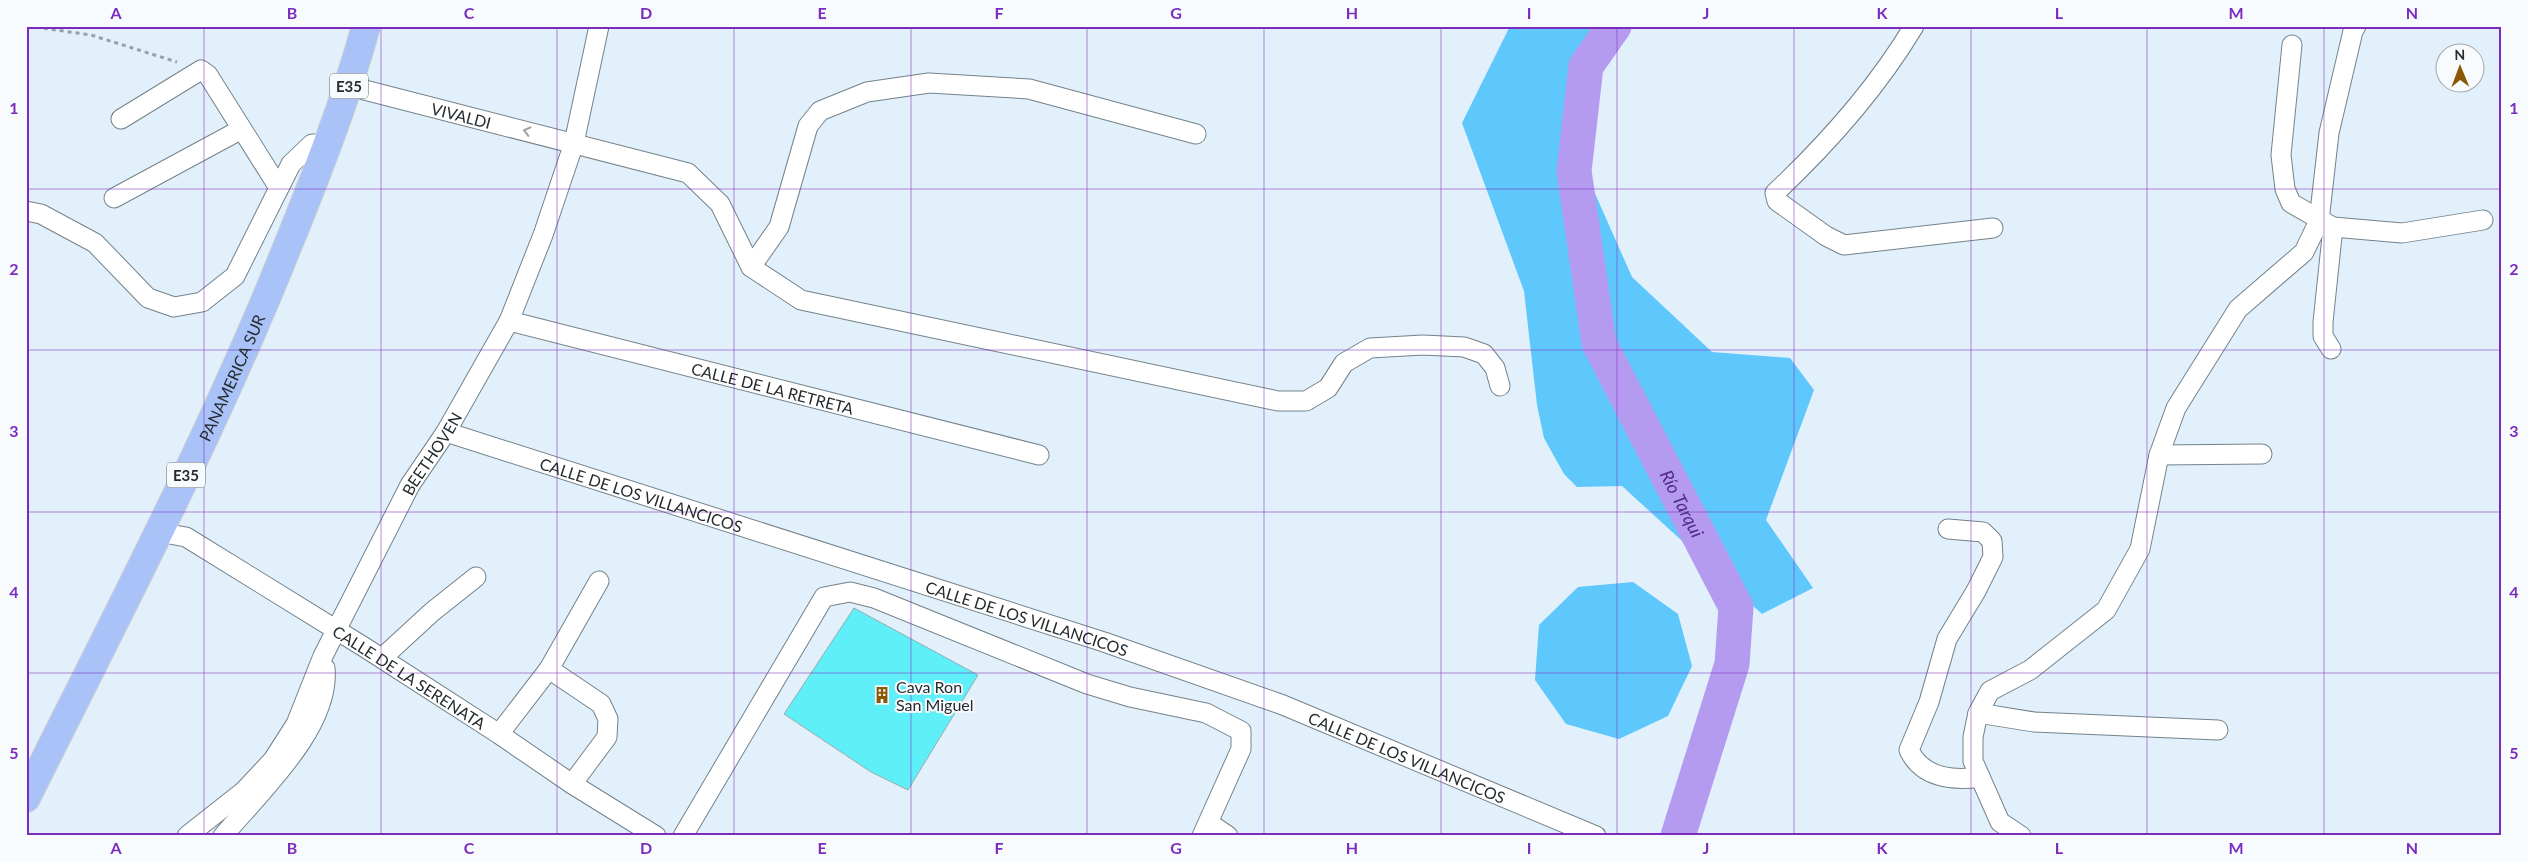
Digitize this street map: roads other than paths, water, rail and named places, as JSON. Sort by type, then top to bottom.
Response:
[{"type":"highway","name":"PANAMERICA SUR","points":[[26,798],[158,532],[253,333],[329,145],[349,86],[366,26]]},
{"type":"street","name":"BEETHOVEN","points":[[187,836],[244,791],[273,760],[296,724],[323,656],[410,485],[446,432],[508,320],[543,235],[574,143],[599,26]]},
{"type":"street","points":[[1914,26],[1902,45],[1841,126],[1775,193],[1777,201],[1826,236],[1844,245],[1993,228]]},
{"type":"street","points":[[2331,349],[2323,336],[2329,133],[2353,31],[2356,26]]},
{"type":"street","points":[[2292,46],[2281,155],[2285,189],[2291,202],[2326,224],[2402,233],[2483,220]]},
{"type":"street","points":[[121,119],[201,70],[208,75],[240,130],[279,188]]},
{"type":"street","points":[[1196,134],[1028,89],[930,83],[867,92],[820,111],[808,126],[779,227],[751,267],[801,300],[1278,401],[1306,401],[1328,388],[1344,363],[1370,348],[1423,345],[1464,348],[1484,354],[1495,368],[1500,386]]},
{"type":"street","name":"VIVALDI","points":[[349,86],[688,173],[720,204],[751,267]]},
{"type":"street","points":[[114,198],[240,130]]},
{"type":"street","points":[[26,211],[41,214],[95,243],[148,298],[174,307],[202,302],[235,276],[290,164],[312,144],[329,145]]},
{"type":"street","points":[[2021,836],[2000,822],[1973,761],[1973,737],[1978,713],[1990,691],[2030,670],[2106,610],[2140,550],[2159,455],[2176,408],[2238,309],[2304,252],[2326,224]]},
{"type":"street","name":"CALLE DE LA RETRETA","points":[[508,320],[1039,455]]},
{"type":"street","name":"CALLE DE LOS VILLANCICOS","points":[[446,432],[1114,645],[1283,705],[1596,836]]},
{"type":"street","points":[[2159,455],[2262,454]]},
{"type":"street","points":[[1948,529],[1983,532],[1992,540],[1993,558],[1976,591],[1947,639],[1929,702],[1909,750],[1914,761],[1931,773],[1958,780],[1980,777]]},
{"type":"street","name":"CALLE DE LA SERENATA","points":[[158,532],[186,537],[382,658],[572,784],[656,836]]},
{"type":"street","points":[[382,658],[432,612],[476,577]]},
{"type":"street","points":[[499,734],[549,669],[599,580]]},
{"type":"street","points":[[683,836],[824,597],[850,592],[874,598],[1087,684],[1130,697],[1206,713],[1242,730],[1241,749],[1205,830],[1228,836]]},
{"type":"street","points":[[223,836],[301,744],[321,704],[325,675],[323,656]]},
{"type":"street","points":[[549,669],[601,704],[608,718],[607,737],[572,784]]},
{"type":"street","points":[[1978,713],[2034,722],[2218,730]]},
{"type":"waterway","name":"Río Tarqui","points":[[1614,26],[1586,66],[1574,171],[1599,343],[1736,607],[1732,664],[1678,836]]},
{"type":"place","name":"Cava Ron San Miguel","points":[[882,695]]}]
